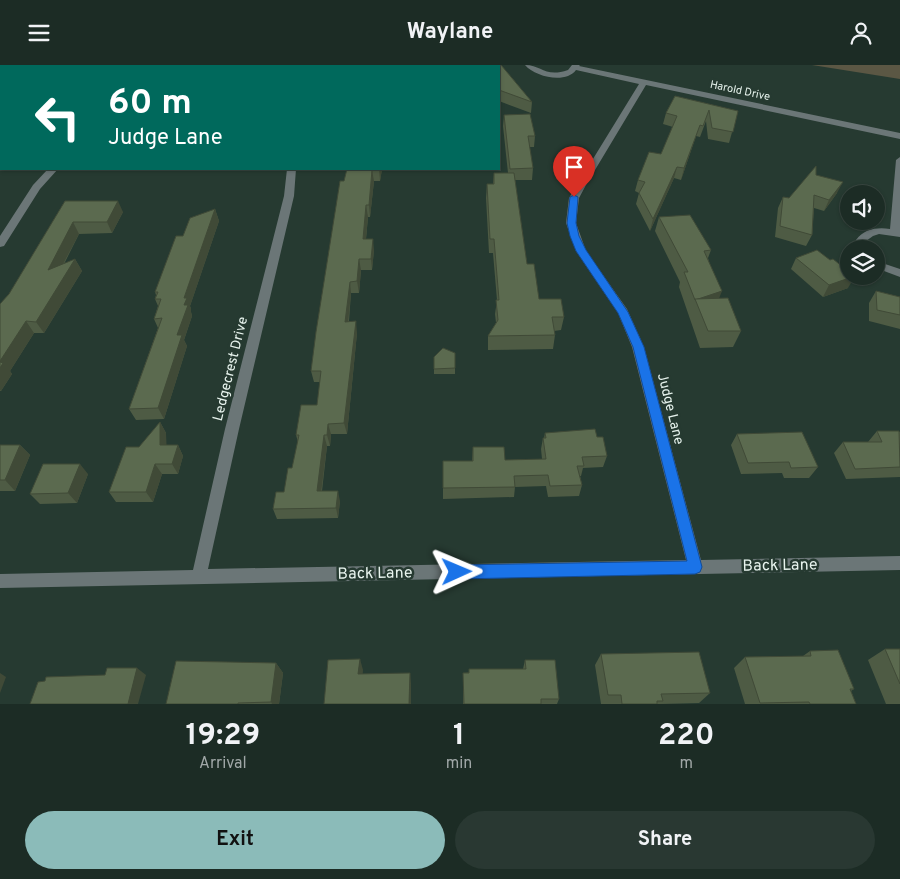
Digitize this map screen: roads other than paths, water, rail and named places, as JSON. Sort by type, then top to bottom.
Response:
[{"type":"street","name":"Harold Drive","points":[[529,65],[536,71],[554,75],[568,73],[576,67],[900,136]]},
{"type":"street","name":"Judge Lane","points":[[644,82],[574,197],[571,223],[581,251],[614,297],[634,334],[695,567]]},
{"type":"street","points":[[861,240],[866,234],[882,231],[897,233],[900,160]]},
{"type":"street","points":[[0,244],[36,187],[52,170]]},
{"type":"street","name":"Ledgecrest Drive","points":[[199,577],[228,446],[289,196],[291,170]]},
{"type":"street","points":[[885,267],[900,273]]},
{"type":"street","name":"Back Lane","points":[[0,581],[900,563]]}]
